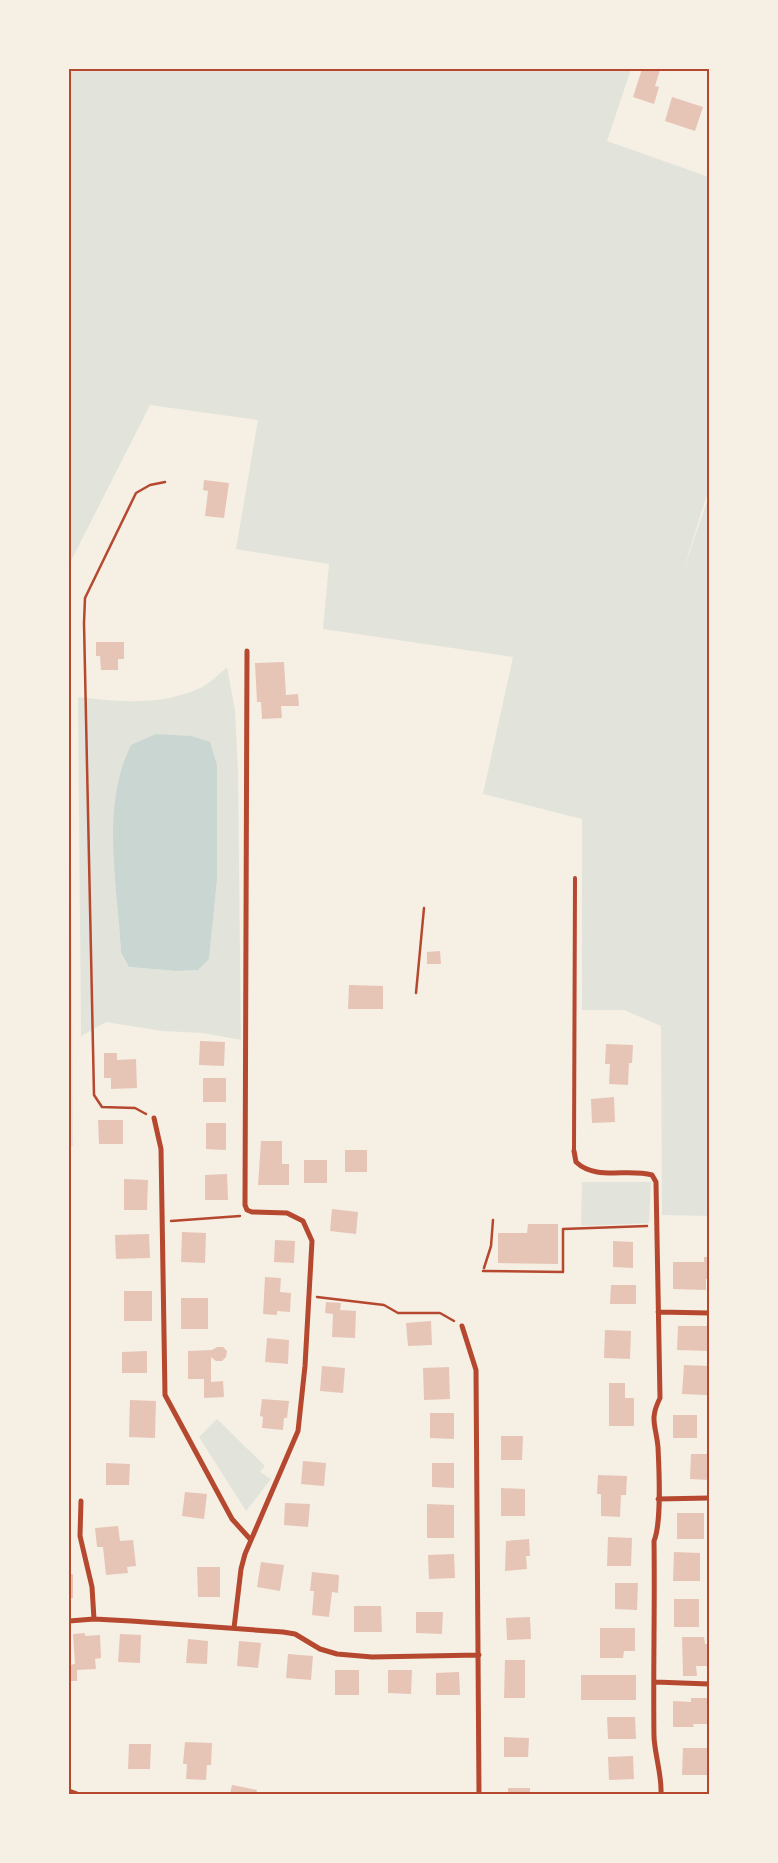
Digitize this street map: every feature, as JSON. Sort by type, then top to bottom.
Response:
[{"type":"street","points":[[234,1628],[241,1569],[251,1540],[298,1431],[305,1366],[312,1241],[303,1221],[287,1213],[247,1210],[244,1200],[247,651]]},
{"type":"street","points":[[154,1118],[161,1149],[165,1395],[232,1519],[251,1540]]},
{"type":"street","points":[[574,1150],[576,1162],[590,1171],[640,1172],[652,1175],[656,1182],[660,1398],[654,1411],[654,1433],[658,1444],[657,1534],[654,1541],[654,1740],[662,1776],[661,1794]]},
{"type":"street","points":[[658,1312],[709,1313]]},
{"type":"street","points":[[462,1326],[476,1370],[479,1794]]},
{"type":"street","points":[[658,1499],[709,1498]]},
{"type":"street","points":[[82,1500],[80,1536],[92,1587],[94,1619]]},
{"type":"street","points":[[69,1621],[94,1619],[295,1634],[320,1649],[337,1654],[372,1657],[479,1655]]},
{"type":"street","points":[[655,1682],[709,1684]]},
{"type":"street","points":[[69,1791],[77,1794]]},
{"type":"lane","points":[[574,1150],[575,878]]},
{"type":"path","points":[[154,1118],[135,1108],[102,1108],[94,1095],[84,623],[85,598],[136,494],[150,485],[165,482]]},
{"type":"path","points":[[416,993],[424,908]]},
{"type":"path","points":[[162,1222],[240,1216],[247,1210]]},
{"type":"path","points":[[492,1220],[491,1246],[484,1269],[563,1272],[563,1230],[656,1225]]},
{"type":"path","points":[[308,1296],[384,1304],[398,1313],[440,1314],[462,1326]]},
{"type":"shaded area","points":[[69,69],[631,69],[607,141],[709,177],[709,488],[683,571],[709,496],[709,1216],[662,1215],[661,1026],[624,1010],[582,1010],[582,819],[483,794],[513,657],[323,629],[329,564],[236,549],[258,420],[150,405],[69,565]]},
{"type":"shaded area","points":[[69,565],[73,1146],[69,1147]]},
{"type":"shaded area","points":[[227,667],[235,710],[238,772],[241,1040],[203,1033],[162,1031],[106,1022],[81,1036],[78,697],[124,701],[170,698],[203,686]],"holes":[[[115,856],[217,880],[209,959],[198,970],[177,971],[129,967],[121,954]]]},
{"type":"shaded area","points":[[156,734],[191,736],[210,742],[217,765],[217,880],[209,959],[198,970],[177,971],[129,967],[121,953],[113,848],[113,821],[116,795],[122,769],[131,745]]},
{"type":"shaded area","points":[[582,1182],[651,1182],[649,1223],[581,1226]]},
{"type":"shaded area","points":[[217,1419],[265,1466],[260,1472],[271,1479],[246,1511],[199,1437]]},
{"type":"building","points":[[642,69],[660,70],[655,86],[659,87],[654,104],[633,97]]},
{"type":"building","points":[[672,97],[703,107],[695,131],[665,121]]},
{"type":"building","points":[[204,480],[229,483],[224,518],[205,516],[208,491],[203,490]]},
{"type":"building","points":[[96,642],[124,642],[124,659],[118,659],[118,670],[101,670],[100,656],[96,656]]},
{"type":"building","points":[[284,662],[286,695],[298,694],[299,706],[281,706],[282,718],[262,719],[261,702],[257,702],[255,663]]},
{"type":"building","points":[[440,951],[441,964],[427,964],[427,952]]},
{"type":"building","points":[[349,985],[383,986],[383,1009],[348,1009]]},
{"type":"building","points":[[200,1041],[225,1042],[224,1066],[199,1065]]},
{"type":"building","points":[[606,1044],[633,1045],[632,1063],[629,1063],[628,1085],[609,1084],[610,1064],[605,1064]]},
{"type":"building","points":[[104,1053],[117,1053],[117,1060],[136,1059],[137,1088],[111,1089],[111,1078],[104,1078]]},
{"type":"building","points":[[203,1078],[226,1078],[226,1102],[203,1102]]},
{"type":"building","points":[[614,1097],[615,1122],[592,1123],[591,1099]]},
{"type":"building","points":[[98,1120],[123,1120],[123,1144],[99,1144]]},
{"type":"building","points":[[206,1123],[226,1123],[226,1150],[206,1149]]},
{"type":"building","points":[[261,1141],[282,1141],[282,1164],[289,1164],[289,1185],[258,1185]]},
{"type":"building","points":[[345,1150],[367,1150],[367,1172],[345,1172]]},
{"type":"building","points":[[304,1160],[327,1160],[327,1183],[304,1183]]},
{"type":"building","points":[[227,1174],[228,1200],[205,1200],[205,1175]]},
{"type":"building","points":[[124,1179],[148,1180],[147,1210],[124,1210]]},
{"type":"building","points":[[332,1209],[358,1212],[356,1234],[330,1231]]},
{"type":"building","points":[[528,1224],[558,1224],[558,1264],[498,1263],[498,1233],[527,1233]]},
{"type":"building","points":[[182,1232],[206,1233],[205,1263],[181,1262]]},
{"type":"building","points":[[149,1234],[150,1258],[116,1259],[115,1235]]},
{"type":"building","points":[[275,1240],[295,1241],[294,1263],[274,1262]]},
{"type":"building","points":[[613,1241],[633,1242],[633,1268],[613,1267]]},
{"type":"building","points":[[704,1257],[709,1257],[709,1279],[706,1279],[706,1290],[673,1289],[673,1262],[704,1262]]},
{"type":"building","points":[[265,1277],[281,1278],[280,1292],[291,1293],[290,1312],[277,1311],[277,1315],[263,1314]]},
{"type":"building","points":[[611,1285],[636,1285],[636,1304],[610,1304]]},
{"type":"building","points":[[124,1291],[152,1291],[152,1321],[124,1321]]},
{"type":"building","points":[[181,1298],[208,1298],[208,1329],[181,1329]]},
{"type":"building","points":[[326,1302],[341,1303],[340,1310],[356,1311],[355,1338],[332,1337],[333,1314],[325,1313]]},
{"type":"building","points":[[431,1321],[432,1345],[408,1346],[406,1323]]},
{"type":"building","points":[[678,1326],[709,1326],[709,1351],[677,1350]]},
{"type":"building","points":[[605,1330],[631,1331],[630,1359],[604,1358]]},
{"type":"building","points":[[267,1338],[289,1340],[288,1364],[265,1362]]},
{"type":"building","points":[[217,1347],[223,1347],[227,1351],[226,1357],[222,1361],[216,1361],[211,1357],[211,1382],[223,1381],[224,1397],[204,1398],[204,1379],[188,1379],[188,1351],[212,1350]]},
{"type":"building","points":[[147,1351],[147,1373],[122,1373],[122,1352]]},
{"type":"building","points":[[684,1365],[709,1366],[707,1395],[682,1394]]},
{"type":"building","points":[[322,1366],[345,1368],[343,1393],[320,1391]]},
{"type":"building","points":[[449,1367],[450,1399],[424,1400],[423,1368]]},
{"type":"building","points":[[609,1383],[625,1383],[625,1398],[634,1398],[634,1426],[609,1426]]},
{"type":"building","points":[[262,1399],[289,1401],[283,1430],[262,1428],[263,1417],[260,1416]]},
{"type":"building","points":[[130,1400],[156,1401],[155,1438],[129,1437]]},
{"type":"building","points":[[430,1413],[454,1413],[454,1439],[430,1438]]},
{"type":"building","points":[[673,1415],[697,1415],[697,1438],[673,1438]]},
{"type":"building","points":[[501,1436],[523,1436],[522,1460],[501,1460]]},
{"type":"building","points":[[691,1454],[709,1454],[709,1480],[690,1479]]},
{"type":"building","points":[[303,1461],[326,1463],[324,1486],[301,1484]]},
{"type":"building","points":[[106,1463],[130,1464],[129,1485],[106,1485]]},
{"type":"building","points":[[432,1463],[454,1463],[454,1488],[432,1487]]},
{"type":"building","points":[[598,1475],[627,1476],[626,1495],[621,1495],[620,1517],[601,1516],[601,1494],[597,1494]]},
{"type":"building","points":[[501,1488],[525,1489],[525,1516],[501,1516]]},
{"type":"building","points":[[185,1492],[207,1494],[204,1519],[182,1516]]},
{"type":"building","points":[[285,1503],[310,1504],[308,1527],[284,1525]]},
{"type":"building","points":[[427,1504],[454,1505],[454,1538],[427,1538]]},
{"type":"building","points":[[677,1513],[704,1513],[704,1539],[677,1539]]},
{"type":"building","points":[[118,1526],[120,1541],[133,1540],[136,1566],[127,1567],[128,1573],[106,1575],[103,1547],[97,1547],[95,1528]]},
{"type":"building","points":[[608,1537],[632,1538],[631,1566],[607,1566]]},
{"type":"building","points":[[529,1539],[530,1556],[526,1556],[527,1569],[505,1571],[506,1541]]},
{"type":"building","points":[[674,1552],[700,1553],[700,1581],[673,1581]]},
{"type":"building","points":[[454,1554],[455,1578],[429,1579],[428,1555]]},
{"type":"building","points":[[261,1562],[284,1565],[280,1591],[257,1587]]},
{"type":"building","points":[[197,1567],[220,1567],[220,1597],[198,1597]]},
{"type":"building","points":[[312,1572],[339,1575],[338,1593],[332,1592],[329,1617],[312,1615],[314,1591],[310,1591]]},
{"type":"building","points":[[69,1574],[73,1574],[73,1598],[69,1598]]},
{"type":"building","points":[[615,1583],[638,1583],[637,1610],[615,1609]]},
{"type":"building","points":[[674,1599],[699,1599],[699,1627],[674,1627]]},
{"type":"building","points":[[354,1606],[381,1606],[382,1632],[354,1632]]},
{"type":"building","points":[[416,1612],[443,1612],[442,1634],[416,1633]]},
{"type":"building","points":[[530,1617],[531,1639],[507,1640],[506,1618]]},
{"type":"building","points":[[600,1628],[635,1628],[635,1651],[624,1651],[623,1658],[600,1658]]},
{"type":"building","points":[[85,1633],[85,1636],[100,1635],[101,1658],[95,1659],[96,1669],[77,1670],[77,1681],[69,1681],[69,1665],[75,1664],[73,1634]]},
{"type":"building","points":[[120,1634],[141,1635],[140,1663],[118,1662]]},
{"type":"building","points":[[682,1637],[704,1637],[705,1644],[709,1644],[709,1666],[696,1666],[697,1676],[683,1676]]},
{"type":"building","points":[[188,1639],[208,1641],[207,1664],[186,1663]]},
{"type":"building","points":[[239,1641],[261,1643],[258,1668],[237,1666]]},
{"type":"building","points":[[288,1654],[313,1656],[311,1680],[286,1678]]},
{"type":"building","points":[[505,1660],[525,1660],[525,1698],[504,1698]]},
{"type":"building","points":[[335,1670],[359,1670],[359,1695],[335,1695]]},
{"type":"building","points":[[388,1670],[412,1670],[411,1694],[388,1693]]},
{"type":"building","points":[[459,1672],[460,1695],[436,1695],[436,1673]]},
{"type":"building","points":[[581,1675],[636,1675],[636,1700],[581,1700]]},
{"type":"building","points":[[691,1698],[709,1698],[709,1724],[693,1724],[694,1727],[673,1727],[673,1701],[691,1702]]},
{"type":"building","points":[[607,1717],[635,1717],[636,1739],[608,1739]]},
{"type":"building","points":[[504,1737],[529,1738],[528,1757],[504,1757]]},
{"type":"building","points":[[185,1742],[212,1743],[211,1765],[207,1765],[206,1780],[186,1779],[187,1764],[183,1764]]},
{"type":"building","points":[[129,1744],[151,1744],[150,1769],[128,1769]]},
{"type":"building","points":[[683,1748],[709,1748],[709,1775],[682,1775]]},
{"type":"building","points":[[633,1756],[634,1779],[609,1780],[608,1757]]},
{"type":"building","points":[[232,1785],[257,1790],[256,1794],[230,1794]]},
{"type":"building","points":[[508,1788],[530,1788],[530,1794],[508,1794]]}]
